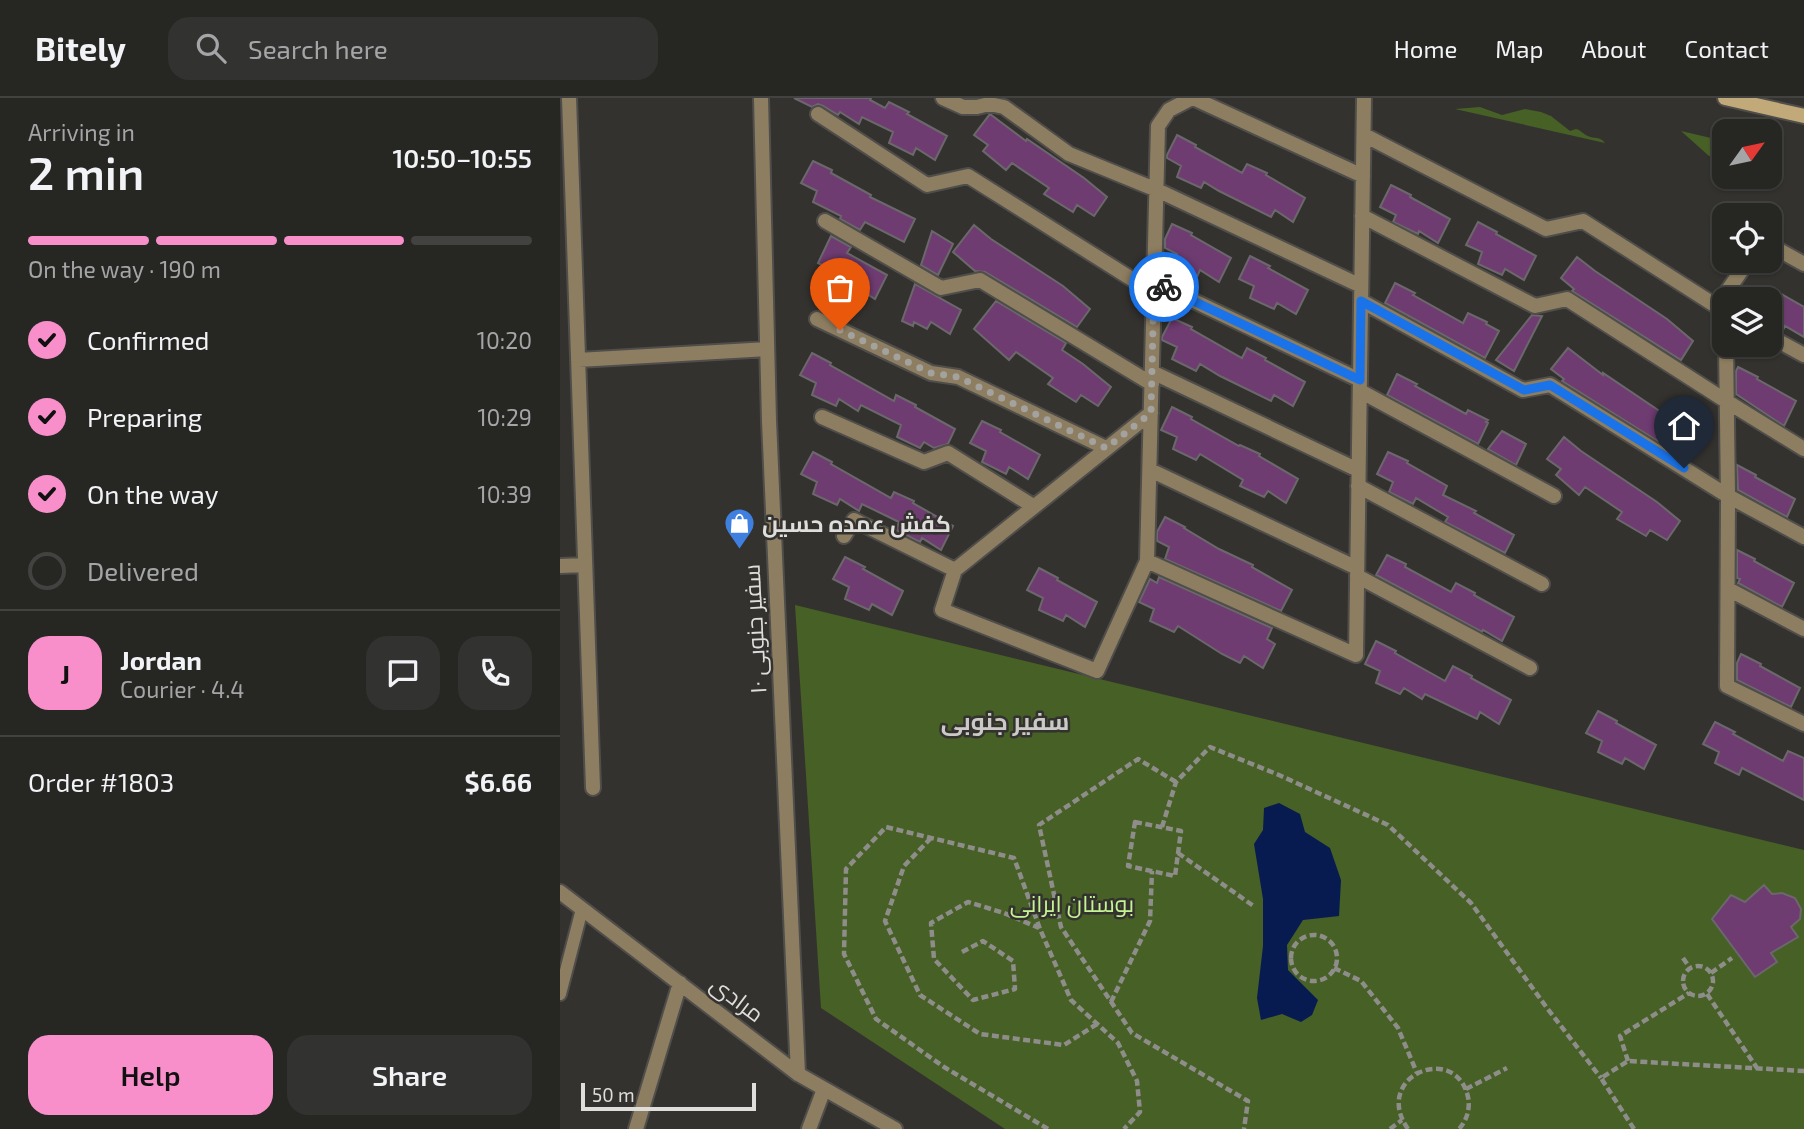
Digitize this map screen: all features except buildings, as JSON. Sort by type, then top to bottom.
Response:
[{"type":"main road","points":[[1725,98],[1804,116]]},
{"type":"street","points":[[569,98],[566,148],[578,360],[593,789]]},
{"type":"street","name":"سفیر جنوبی ۱۰","points":[[761,98],[767,349],[798,1074]]},
{"type":"street","points":[[943,98],[963,107],[989,104],[1004,107],[1069,154],[1157,190],[1361,286]]},
{"type":"street","points":[[1151,413],[954,570],[942,610],[1097,671],[1147,561],[1150,470],[1158,126],[1168,110],[1193,98],[1363,176]]},
{"type":"street","points":[[1147,561],[1356,655],[1364,98]]},
{"type":"street","points":[[818,114],[927,185],[968,176],[1154,288],[1360,386],[1554,496]]},
{"type":"street","points":[[1364,135],[1546,229],[1583,221],[1712,303]]},
{"type":"street","points":[[1363,216],[1535,306],[1567,299],[1804,449]]},
{"type":"street","points":[[825,221],[941,288],[979,280],[1152,378],[1358,470]]},
{"type":"street","points":[[1782,252],[1804,264]]},
{"type":"street","points":[[1361,301],[1524,390],[1550,385],[1728,496],[1804,537]]},
{"type":"street","points":[[817,319],[931,373],[958,377],[1106,448]]},
{"type":"street","points":[[1782,343],[1804,355]]},
{"type":"street","points":[[578,360],[767,349]]},
{"type":"street","points":[[1726,357],[1727,687],[1804,724]]},
{"type":"street","points":[[822,417],[924,463],[948,453],[1033,506]]},
{"type":"street","points":[[1150,470],[1357,572],[1530,668]]},
{"type":"street","points":[[1358,486],[1542,584]]},
{"type":"street","points":[[845,536],[854,520],[954,570]]},
{"type":"street","points":[[560,566],[585,565]]},
{"type":"street","points":[[1728,589],[1804,629]]},
{"type":"street","name":"مرادی","points":[[560,892],[798,1074],[894,1129]]},
{"type":"street","points":[[636,1129],[680,983]]},
{"type":"street","points":[[808,1129],[824,1089]]},
{"type":"lane","points":[[560,994],[582,909]]},
{"type":"path","points":[[1162,827],[1176,782],[1210,747],[1388,825],[1471,903],[1601,1078],[1634,1129]]},
{"type":"path","points":[[1176,782],[1138,759],[1039,825],[1061,927],[1111,1002],[1132,1033],[1248,1101],[1244,1129]]},
{"type":"path","points":[[1135,822],[1162,827],[1181,831],[1175,876],[1128,866],[1135,822]]},
{"type":"path","points":[[1048,1129],[944,1067],[876,1019],[844,954],[846,869],[886,827],[1014,858],[1040,929],[1071,1000],[1118,1043],[1137,1081],[1140,1112],[1124,1129]]},
{"type":"path","points":[[931,838],[904,866],[885,922],[920,995],[980,1034],[1064,1045],[1097,1024]]},
{"type":"path","points":[[1178,853],[1255,907]]},
{"type":"path","points":[[1111,1002],[1150,921],[1152,871]]},
{"type":"path","points":[[962,952],[983,941],[1013,961],[1015,989],[972,1000],[934,959],[931,923],[968,902],[1004,913],[1040,929]]},
{"type":"path","points":[[1306,936],[1321,936],[1333,945],[1337,960],[1335,968],[1324,978],[1303,978],[1293,967],[1291,960],[1294,946],[1306,936]]},
{"type":"path","points":[[1683,958],[1690,968]]},
{"type":"path","points":[[1711,973],[1732,958]]},
{"type":"path","points":[[1705,967],[1711,973],[1712,986],[1707,994],[1698,996],[1689,993],[1683,985],[1686,971],[1690,968],[1705,967]]},
{"type":"path","points":[[1335,968],[1361,981],[1398,1028],[1417,1073]]},
{"type":"path","points":[[1628,1060],[1620,1036],[1689,993]]},
{"type":"path","points":[[1707,994],[1757,1069]]},
{"type":"path","points":[[1601,1078],[1628,1060],[1804,1072]]},
{"type":"path","points":[[1466,1089],[1507,1068]]},
{"type":"path","points":[[1408,1129],[1399,1110],[1398,1099],[1402,1088],[1417,1073],[1427,1069],[1440,1069],[1460,1080],[1466,1089],[1469,1112],[1465,1123],[1459,1129]]},
{"type":"path","points":[[1390,1129],[1402,1120]]},
{"type":"green space","points":[[1480,107],[1502,115],[1525,109],[1541,112],[1551,116],[1570,131],[1576,129],[1605,143],[1455,109]]},
{"type":"green space","points":[[1681,131],[1712,138],[1712,157]]},
{"type":"green space","name":"بوستان ایرانی","points":[[795,605],[1804,850],[1804,1129],[1005,1129],[821,1008]]},
{"type":"water","points":[[1279,803],[1300,814],[1305,832],[1330,848],[1341,880],[1339,916],[1303,920],[1287,945],[1288,970],[1318,1000],[1312,1015],[1301,1022],[1282,1014],[1261,1020],[1257,998],[1263,946],[1263,899],[1254,844],[1263,830],[1264,808]]},
{"type":"way so far","points":[[840,330],[931,373],[958,377],[1106,448],[1151,413],[1154,282],[1164,287]]},
{"type":"place","name":"کفش عمده حسین","points":[[739,551]]},
{"type":"district","name":"سفیر جنوبی","points":[[1005,722]]},
{"type":"route","points":[[1164,287],[1360,380],[1361,301],[1524,390],[1550,385],[1684,468]]}]
